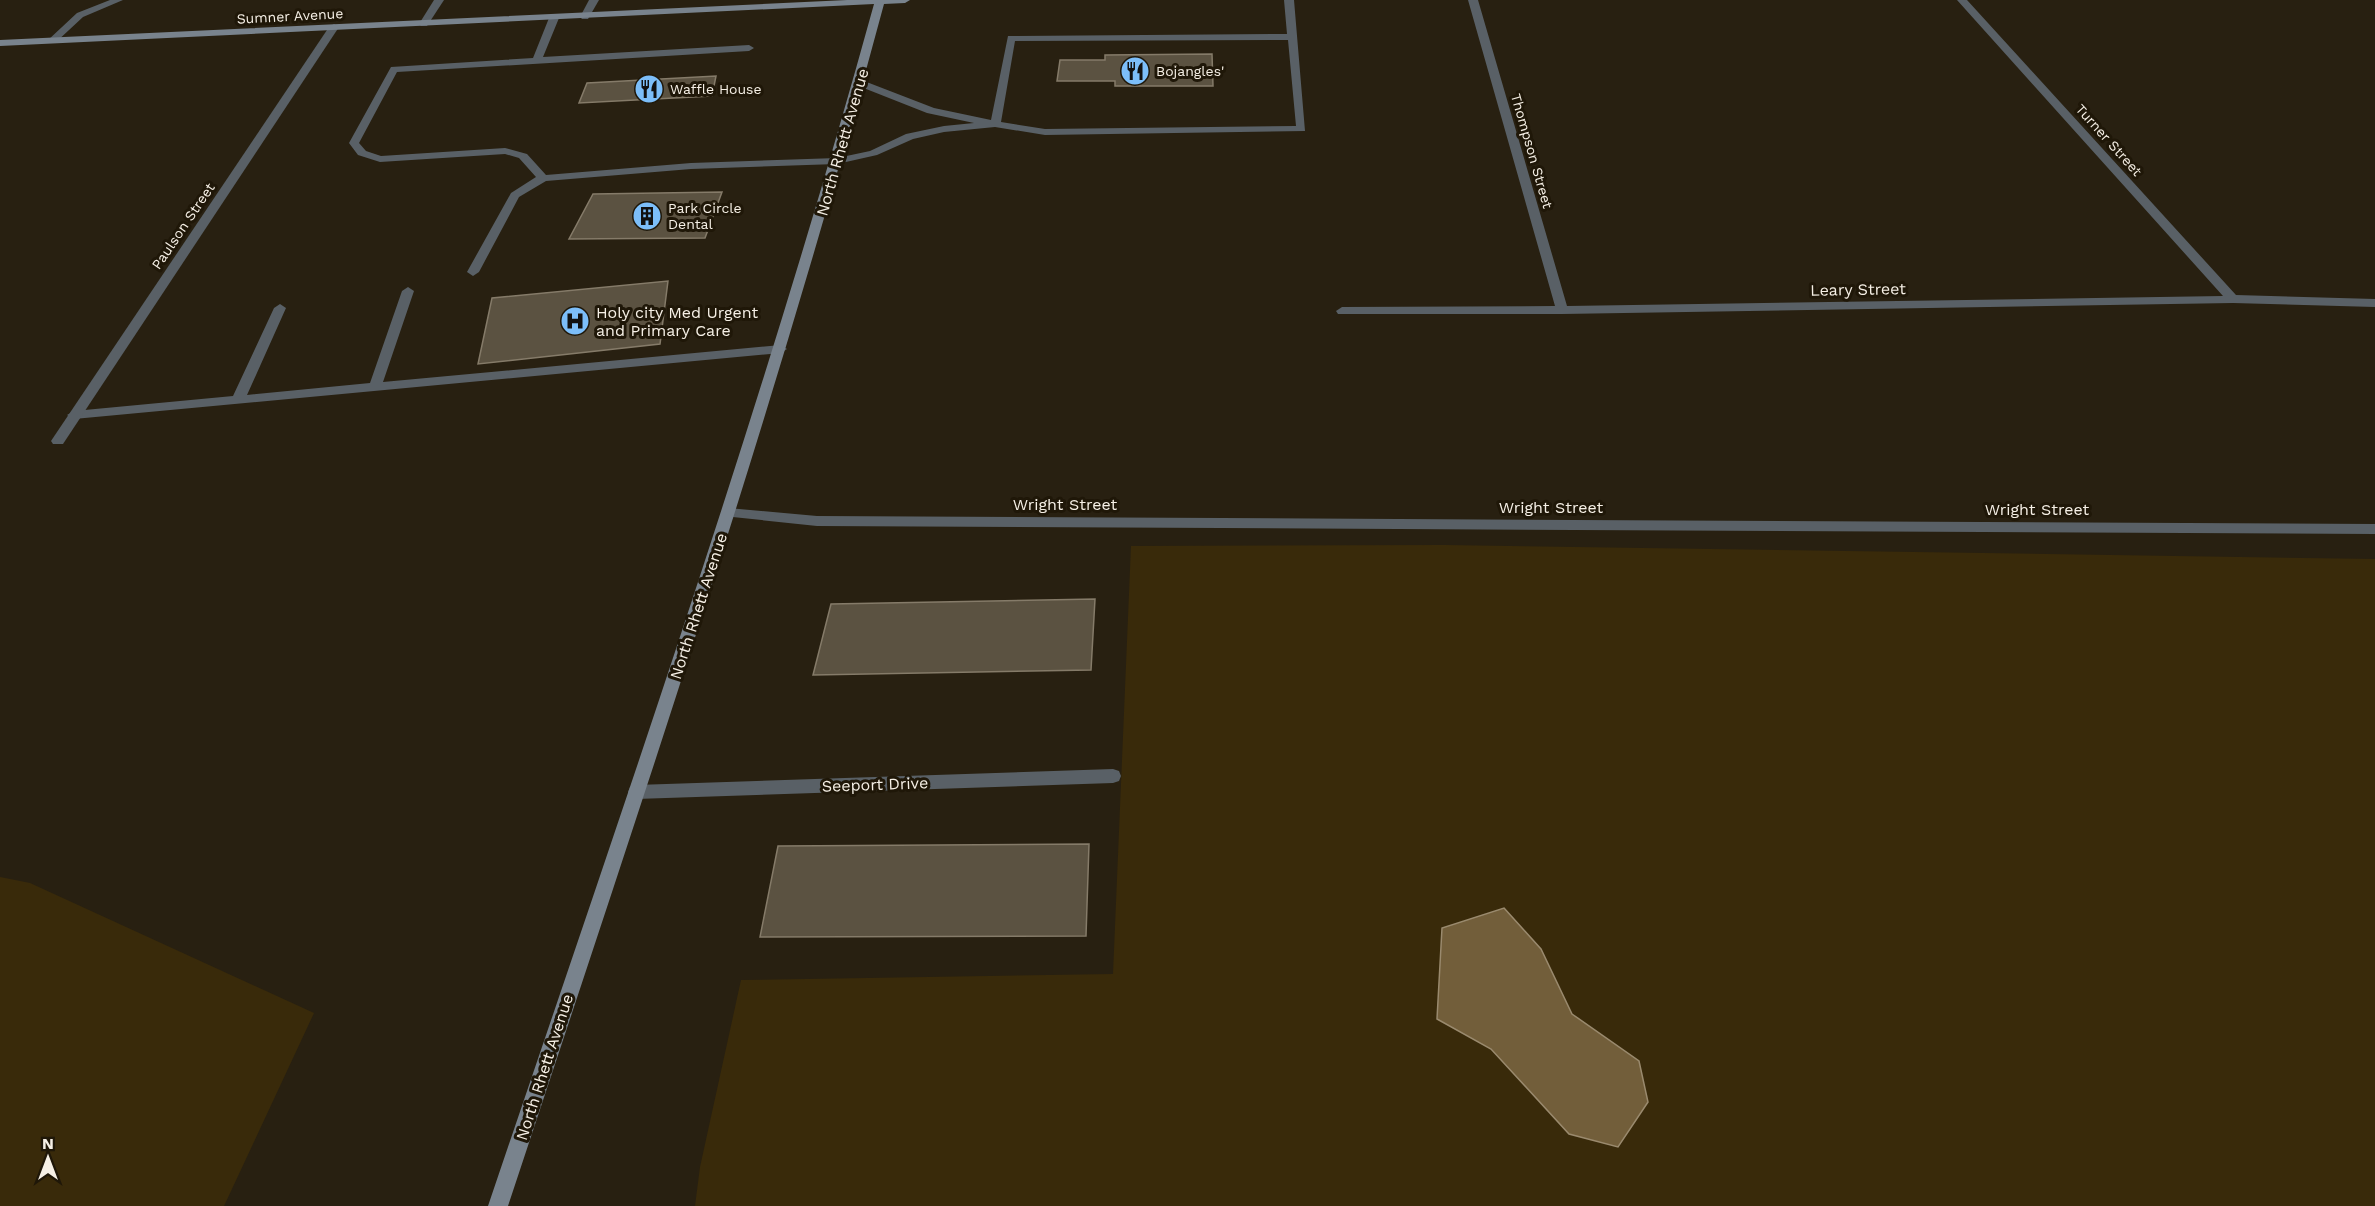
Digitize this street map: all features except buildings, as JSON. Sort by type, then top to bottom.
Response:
[{"type":"main road","name":"Sumner Avenue","points":[[0,43],[905,0]]},
{"type":"main road","name":"North Rhett Avenue","points":[[498,1206],[718,551],[728,513],[781,350],[860,84],[880,1]]},
{"type":"street","points":[[52,40],[80,15],[118,0]]},
{"type":"street","points":[[424,24],[439,0]]},
{"type":"street","points":[[585,17],[594,0]]},
{"type":"street","points":[[860,84],[931,111],[1045,132],[1302,129],[1289,0]]},
{"type":"street","name":"Thompson Street","points":[[1473,0],[1562,310]]},
{"type":"street","name":"Turner Street","points":[[1962,0],[2233,299]]},
{"type":"street","points":[[536,62],[554,18]]},
{"type":"street","name":"Paulson Street","points":[[58,441],[334,27]]},
{"type":"street","points":[[995,124],[1011,38],[1292,37]]},
{"type":"street","points":[[543,177],[523,156],[505,151],[380,159],[362,153],[354,143],[394,69],[749,48]]},
{"type":"street","points":[[473,272],[515,195],[543,177],[691,166],[837,161],[873,153],[910,136],[944,129],[995,124]]},
{"type":"street","points":[[375,387],[408,291]]},
{"type":"street","name":"Leary Street","points":[[1342,311],[1562,310],[2233,299],[2375,303]]},
{"type":"street","points":[[238,400],[280,308]]},
{"type":"street","points":[[74,416],[781,350]]},
{"type":"street","name":"Wright Street","points":[[728,513],[829,521],[2375,529]]},
{"type":"street","name":"Seeport Drive","points":[[636,792],[1113,776]]},
{"type":"shaded area","points":[[1444,545],[2375,559],[2375,1206],[695,1206],[700,1167],[741,980],[1113,974],[1131,546]],"holes":[[[1504,908],[1541,949],[1572,1014],[1638,1061],[1569,1134],[1491,1049],[1437,1019],[1442,928]]]},
{"type":"shaded area","points":[[0,877],[30,883],[314,1013],[224,1206],[0,1206]]},
{"type":"shaded area","points":[[1504,908],[1541,949],[1572,1014],[1639,1061],[1648,1102],[1618,1147],[1569,1134],[1491,1049],[1437,1019],[1442,928]]},
{"type":"place","name":"Bojangles'","points":[[1135,71]]},
{"type":"place","name":"Waffle House","points":[[649,89]]},
{"type":"place","name":"Park Circle Dental","points":[[647,216]]},
{"type":"place","name":"Holy city Med Urgent and Primary Care","points":[[575,321]]}]
